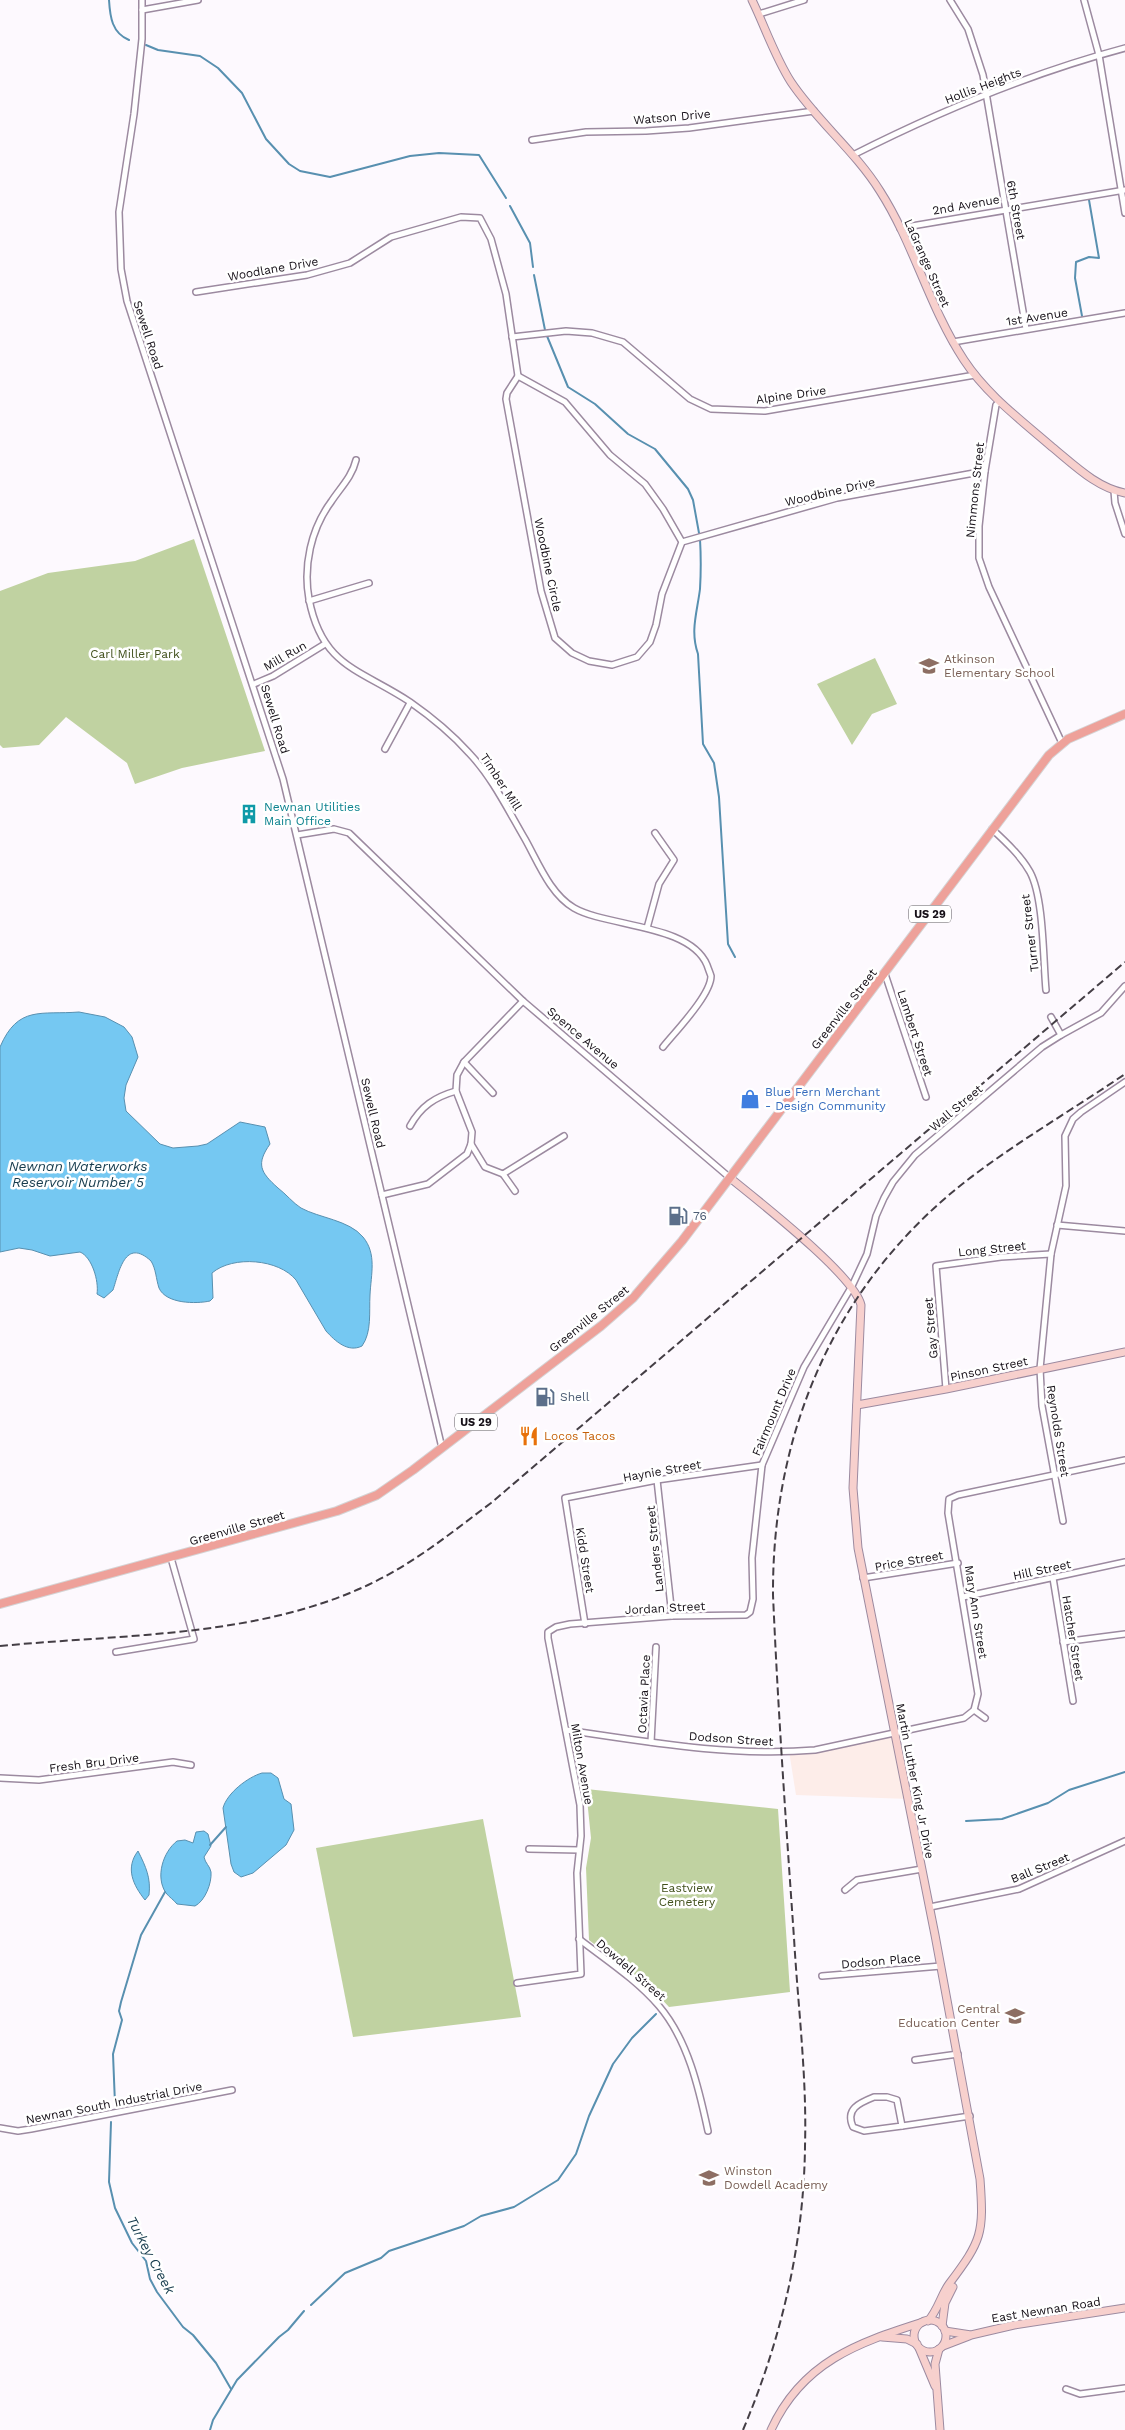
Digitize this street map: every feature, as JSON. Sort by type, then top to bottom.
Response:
[{"type":"main road","name":"Greenville Street","points":[[0,1604],[171,1558],[358,1503],[381,1492],[442,1448],[601,1326],[633,1298],[682,1242],[729,1177],[885,974],[1049,755],[1062,743],[1125,714]]},
{"type":"street","name":"Sewell Road","points":[[142,0],[142,39],[134,114],[119,212],[121,269],[126,301],[254,684],[283,779],[442,1448]]},
{"type":"street","points":[[142,10],[198,0]]},
{"type":"street","name":"LaGrange Street","points":[[752,0],[791,81],[814,111],[854,155],[874,182],[900,228],[939,316],[975,375],[999,402],[1083,473],[1114,491],[1125,493]]},
{"type":"street","points":[[759,14],[804,0]]},
{"type":"street","name":"6th Street","points":[[950,0],[968,29],[978,55],[1026,329]]},
{"type":"street","points":[[1084,0],[1099,55],[1123,190],[1125,213]]},
{"type":"street","name":"Hollis Heights","points":[[854,155],[986,94],[1099,55],[1125,48]]},
{"type":"street","name":"Watson Drive","points":[[532,140],[586,132],[688,128],[814,111]]},
{"type":"street","name":"2nd Avenue","points":[[900,228],[1123,190]]},
{"type":"street","name":"Woodlane Drive","points":[[196,292],[307,275],[350,263],[391,237],[432,224],[472,217],[480,218],[491,239],[506,294],[518,376]]},
{"type":"street","name":"1st Avenue","points":[[954,342],[1125,313]]},
{"type":"street","name":"Alpine Drive","points":[[512,337],[566,331],[592,333],[623,342],[690,399],[711,409],[766,411],[975,375]]},
{"type":"street","points":[[518,376],[565,402],[610,455],[645,484],[664,509],[682,542]]},
{"type":"street","name":"Woodbine Circle","points":[[518,376],[507,393],[506,402],[541,591],[556,638],[572,653],[589,661],[612,665],[637,658],[650,642],[656,626],[662,594],[682,542]]},
{"type":"street","name":"Nimmons Street","points":[[999,402],[996,405],[985,471],[979,526],[979,558],[989,588],[1062,743]]},
{"type":"street","name":"Timber Mill","points":[[356,460],[350,476],[329,504],[314,534],[308,553],[306,578],[309,601],[325,644],[348,668],[410,702],[449,734],[480,766],[547,879],[561,897],[574,908],[647,928],[678,939],[696,950],[706,962],[711,977],[706,992],[663,1047]]},
{"type":"street","name":"Woodbine Drive","points":[[682,542],[837,498],[985,471]]},
{"type":"street","points":[[1114,491],[1115,503],[1125,534]]},
{"type":"street","points":[[309,601],[369,582]]},
{"type":"street","name":"Mill Run","points":[[254,684],[273,676],[325,644]]},
{"type":"street","points":[[384,749],[410,702]]},
{"type":"street","name":"Spence Avenue","points":[[297,835],[334,829],[349,833],[523,1001],[802,1238],[852,1286]]},
{"type":"street","name":"Turner Street","points":[[992,830],[1013,850],[1031,873],[1038,901],[1046,990]]},
{"type":"street","points":[[647,928],[659,884],[674,860],[655,833]]},
{"type":"street","name":"Lambert Street","points":[[885,974],[926,1097]]},
{"type":"street","name":"Wall Street","points":[[852,1286],[867,1254],[876,1216],[884,1198],[900,1172],[923,1149],[1042,1047],[1061,1034],[1101,1014],[1125,986]]},
{"type":"street","points":[[382,1195],[428,1184],[467,1154],[471,1144],[470,1123],[456,1092],[457,1075],[464,1062],[523,1001]]},
{"type":"street","points":[[1051,1017],[1061,1034]]},
{"type":"street","points":[[464,1062],[493,1093]]},
{"type":"street","name":"Reynolds Street","points":[[1063,1521],[1042,1406],[1040,1369],[1051,1254],[1066,1186],[1065,1136],[1074,1119],[1081,1112],[1125,1082]]},
{"type":"street","points":[[410,1126],[416,1116],[430,1101],[442,1095],[456,1092]]},
{"type":"street","points":[[503,1174],[564,1136]]},
{"type":"street","points":[[471,1144],[485,1166],[503,1174],[515,1191]]},
{"type":"street","points":[[1058,1225],[1125,1232]]},
{"type":"street","name":"Long Street","points":[[936,1266],[1001,1257],[1051,1254]]},
{"type":"street","name":"Gay Street","points":[[936,1266],[946,1389]]},
{"type":"street","name":"Martin Luther King Jr Drive","points":[[852,1286],[859,1296],[862,1316],[854,1519],[863,1578],[930,1908],[970,2116],[980,2179],[982,2224],[975,2248],[958,2275],[945,2303],[944,2328]]},
{"type":"street","name":"Fairmount Drive","points":[[746,1615],[750,1612],[753,1600],[752,1558],[762,1465],[804,1368],[852,1286]]},
{"type":"street","name":"Pinson Street","points":[[857,1405],[946,1389],[1125,1352]]},
{"type":"street","points":[[1055,1474],[1125,1460]]},
{"type":"street","name":"Haynie Street","points":[[565,1498],[657,1480],[762,1465]]},
{"type":"street","name":"Mary Ann Street","points":[[974,1710],[978,1701],[977,1682],[949,1518],[949,1499],[958,1495],[1055,1474]]},
{"type":"street","name":"Landers Street","points":[[657,1480],[672,1616]]},
{"type":"street","name":"Kidd Street","points":[[565,1498],[585,1624]]},
{"type":"street","points":[[116,1652],[194,1639],[171,1558]]},
{"type":"street","name":"Price Street","points":[[863,1578],[958,1562]]},
{"type":"street","name":"Hill Street","points":[[963,1597],[1125,1562]]},
{"type":"street","name":"Hatcher Street","points":[[1053,1578],[1073,1700]]},
{"type":"street","name":"Jordan Street","points":[[585,1624],[672,1616],[746,1615]]},
{"type":"street","name":"Milton Avenue","points":[[517,1983],[581,1974],[576,1873],[579,1850],[580,1805],[549,1646],[548,1632],[556,1627],[585,1624]]},
{"type":"street","points":[[1063,1642],[1125,1634]]},
{"type":"street","name":"Octavia Place","points":[[651,1742],[656,1647]]},
{"type":"street","points":[[894,1734],[964,1718],[974,1710],[985,1718]]},
{"type":"street","name":"Dodson Street","points":[[566,1730],[722,1750],[796,1752],[894,1734]]},
{"type":"street","name":"Fresh Bru Drive","points":[[0,1778],[39,1780],[172,1762],[190,1766]]},
{"type":"street","name":"Ball Street","points":[[930,1908],[1018,1889],[1050,1877],[1125,1842]]},
{"type":"street","points":[[529,1849],[579,1850]]},
{"type":"street","points":[[845,1890],[857,1880],[922,1869]]},
{"type":"street","name":"Dowdell Street","points":[[579,1939],[646,1993],[664,2012],[696,2078],[708,2131]]},
{"type":"street","name":"Dodson Place","points":[[822,1976],[941,1966]]},
{"type":"street","points":[[915,2060],[958,2054]]},
{"type":"street","name":"Newnan South Industrial Drive","points":[[0,2128],[31,2129],[232,2090]]},
{"type":"street","points":[[902,2126],[901,2109],[897,2100],[887,2097],[874,2097],[858,2103],[852,2109],[850,2119],[853,2127],[864,2131],[902,2126],[970,2116]]},
{"type":"street","name":"Martin Luther King Jr Drive","points":[[926,2322],[934,2315],[950,2284],[958,2275]]},
{"type":"street","name":"East Newnan Road","points":[[941,2348],[971,2335],[1014,2325],[1125,2308]]},
{"type":"street","points":[[926,2322],[915,2334],[918,2346],[935,2386]]},
{"type":"street","points":[[771,2430],[779,2414],[795,2391],[818,2368],[854,2347],[892,2332],[926,2322],[944,2328],[941,2348],[934,2364],[940,2430]]},
{"type":"street","name":"East Newnan Road","points":[[944,2328],[971,2335]]},
{"type":"street","points":[[882,2337],[907,2340],[930,2352],[941,2348]]},
{"type":"street","points":[[1066,2389],[1080,2394],[1125,2388]]},
{"type":"shaded area","points":[[895,1731],[909,1799],[796,1795],[789,1751]]},
{"type":"green space","name":"Carl Miller Park","points":[[194,539],[265,751],[182,768],[135,784],[127,763],[66,717],[39,745],[3,748],[0,745],[0,591],[48,573],[135,561]]},
{"type":"green space","points":[[875,658],[897,704],[872,714],[852,745],[817,684]]},
{"type":"green space","name":"Eastview Cemetery","points":[[586,1789],[778,1809],[790,1992],[669,2007],[655,1992],[589,1940],[586,1868],[591,1838]]},
{"type":"green space","points":[[483,1819],[521,2017],[353,2037],[316,1848]]},
{"type":"water","name":"Newnan Waterworks Reservoir Number 5","points":[[79,1012],[105,1017],[124,1027],[132,1037],[138,1057],[126,1085],[124,1098],[126,1111],[160,1144],[173,1148],[207,1144],[240,1122],[265,1127],[270,1144],[263,1157],[262,1168],[267,1177],[301,1208],[342,1223],[357,1231],[363,1237],[370,1250],[372,1265],[369,1328],[362,1346],[357,1348],[347,1347],[333,1339],[326,1331],[296,1280],[279,1268],[267,1264],[243,1262],[221,1267],[212,1273],[213,1298],[210,1301],[182,1302],[163,1293],[159,1288],[151,1261],[135,1253],[129,1255],[125,1260],[113,1290],[104,1298],[97,1294],[94,1270],[88,1259],[80,1252],[50,1256],[19,1248],[0,1252],[0,1047],[7,1034],[23,1018],[42,1013]]},
{"type":"water","points":[[262,1773],[271,1773],[278,1778],[284,1799],[291,1804],[294,1830],[286,1845],[253,1873],[241,1877],[234,1872],[231,1864],[223,1808],[233,1791],[251,1778]]},
{"type":"water","points":[[204,1831],[208,1834],[211,1846],[204,1857],[211,1872],[209,1886],[199,1904],[195,1906],[177,1904],[166,1893],[161,1880],[164,1858],[177,1841],[185,1840],[193,1843],[196,1832]]},
{"type":"water","points":[[138,1851],[149,1878],[149,1895],[145,1900],[134,1882],[131,1870],[134,1857]]},
{"type":"waterway","points":[[109,0],[111,18],[115,29],[129,40]]},
{"type":"waterway","points":[[146,45],[158,50],[200,56],[218,68],[242,93],[266,139],[289,164],[300,171],[330,177],[410,156],[439,153],[479,155],[506,198]]},
{"type":"waterway","points":[[1082,316],[1075,278],[1076,262],[1089,257],[1099,258],[1089,200]]},
{"type":"waterway","points":[[510,206],[530,243],[533,267]]},
{"type":"waterway","points":[[534,275],[545,330]]},
{"type":"waterway","points":[[547,336],[568,387],[595,404],[628,434],[655,449],[688,489],[693,500],[699,533]]},
{"type":"waterway","points":[[700,539],[700,589],[694,630],[698,654],[703,744],[714,763],[719,797],[728,944],[735,957]]},
{"type":"waterway","points":[[966,1821],[1002,1819],[1048,1803],[1069,1790],[1125,1772]]},
{"type":"waterway","name":"Turkey Creek","points":[[210,1845],[226,1827]]},
{"type":"waterway","name":"Turkey Creek","points":[[115,2104],[113,2054],[122,2020],[119,2011],[121,2002],[141,1935],[165,1892]]},
{"type":"waterway","points":[[311,2305],[345,2273],[381,2258],[389,2251],[464,2226],[481,2216],[514,2207],[558,2180],[576,2154],[589,2116],[613,2064],[632,2038],[656,2014]]},
{"type":"waterway","name":"Turkey Creek","points":[[111,2122],[109,2182],[115,2208],[132,2243],[146,2261],[150,2279],[157,2292],[183,2327],[193,2335],[216,2363],[231,2389]]},
{"type":"waterway","points":[[210,2430],[213,2420],[237,2380],[288,2330],[304,2311]]},
{"type":"railway","points":[[0,1646],[187,1631],[234,1624],[280,1615],[325,1602],[368,1585],[401,1568],[491,1503],[1125,962]]},
{"type":"railway","points":[[743,2430],[769,2361],[788,2291],[795,2255],[804,2183],[805,2120],[803,2068],[782,1767],[773,1595],[776,1533],[785,1473],[800,1416],[822,1361],[850,1309],[885,1260],[926,1215],[992,1162],[1125,1074]]},
{"type":"place","name":"Atkinson Elementary School","points":[[929,666]]},
{"type":"place","name":"Newnan Utilities Main Office","points":[[249,814]]},
{"type":"place","name":"Blue Fern Merchant - Design Community","points":[[750,1099]]},
{"type":"place","name":"76","points":[[678,1216]]},
{"type":"place","name":"Shell","points":[[545,1397]]},
{"type":"place","name":"Locos Tacos","points":[[529,1436]]},
{"type":"place","name":"Central Education Center","points":[[1015,2016]]},
{"type":"place","name":"Winston Dowdell Academy","points":[[709,2178]]}]
